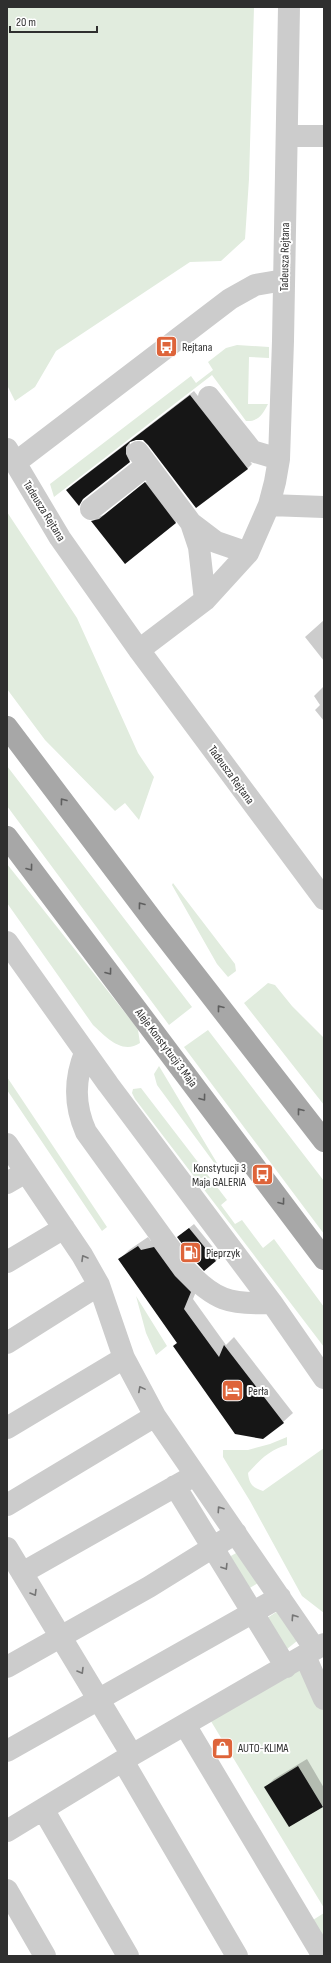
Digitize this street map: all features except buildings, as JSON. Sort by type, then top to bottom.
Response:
[{"type":"main road","points":[[7,727],[154,922],[324,1142]]},
{"type":"main road","name":"Aleje Konstytucji 3 Maja","points":[[7,837],[324,1259]]},
{"type":"street","name":"Tadeusza Rejtana","points":[[139,650],[205,600],[248,553],[269,505],[279,459],[289,7]]},
{"type":"street","points":[[287,136],[324,136]]},
{"type":"street","points":[[11,456],[230,299],[255,285],[284,280]]},
{"type":"street","points":[[209,397],[252,451],[279,459]]},
{"type":"street","name":"Tadeusza Rejtana","points":[[11,456],[60,538],[139,650],[324,899]]},
{"type":"street","points":[[91,509],[142,458],[191,523],[216,542],[248,553]]},
{"type":"street","points":[[269,505],[324,507]]},
{"type":"street","points":[[191,523],[199,547],[205,600]]},
{"type":"street","points":[[7,942],[85,1053],[272,1303],[324,1378]]},
{"type":"street","points":[[85,1053],[78,1074],[76,1098],[81,1121],[86,1132],[184,1269],[198,1284],[217,1297],[244,1304],[272,1303]]},
{"type":"street","points":[[7,1144],[82,1255],[99,1285],[124,1358],[155,1416],[315,1649],[324,1699]]},
{"type":"street","points":[[7,1183],[26,1172]]},
{"type":"street","points":[[7,1262],[64,1228]]},
{"type":"street","points":[[7,1343],[99,1285]]},
{"type":"street","points":[[7,1428],[124,1358]]},
{"type":"street","points":[[7,1505],[155,1416]]},
{"type":"street","points":[[22,1573],[196,1475]]},
{"type":"street","points":[[175,1486],[286,1667]]},
{"type":"street","points":[[7,1667],[61,1638],[149,1587],[236,1533]]},
{"type":"street","points":[[7,1548],[98,1698],[128,1758],[237,1956]]},
{"type":"street","points":[[7,1751],[98,1698],[280,1597]]},
{"type":"street","points":[[7,1831],[128,1758],[315,1649]]},
{"type":"street","points":[[185,1725],[324,1956]]},
{"type":"street","points":[[43,1810],[128,1956]]},
{"type":"street","points":[[7,1890],[46,1956]]},
{"type":"green space","points":[[7,7],[254,7],[249,179],[245,239],[221,261],[190,262],[56,351],[35,387],[15,401],[7,385]]},
{"type":"green space","points":[[237,345],[269,347],[269,358],[249,357],[248,404],[268,404],[260,417],[254,420],[246,421],[212,375],[54,497],[50,484],[191,376],[196,383],[213,370],[208,362],[226,348]]},
{"type":"green space","points":[[7,512],[77,618],[138,753],[154,777],[139,820],[125,803],[115,811],[45,740],[7,689]]},
{"type":"green space","points":[[7,766],[192,1007],[169,1025],[7,806]]},
{"type":"green space","points":[[7,864],[134,1024],[138,1030],[140,1043],[127,1047],[121,1046],[109,1039],[93,1025],[7,903]]},
{"type":"green space","points":[[173,883],[235,964],[236,971],[228,977],[217,964],[172,885]]},
{"type":"green space","points":[[268,983],[275,985],[292,1006],[324,1038],[324,1105],[244,1003]]},
{"type":"green space","points":[[208,1030],[324,1181],[324,1234],[184,1047]]},
{"type":"green space","points":[[159,1066],[217,1163],[215,1164],[157,1085],[154,1074]]},
{"type":"green space","points":[[7,1077],[107,1227],[102,1231],[7,1090]]},
{"type":"green space","points":[[141,1088],[227,1200],[221,1205],[235,1224],[242,1220],[263,1248],[274,1239],[324,1307],[324,1347],[135,1099],[132,1093],[133,1089]]},
{"type":"green space","points":[[136,1296],[167,1346],[156,1355],[146,1333]]},
{"type":"green space","points":[[287,1437],[287,1445],[275,1449],[265,1456],[248,1473],[252,1485],[263,1491],[324,1448],[324,1613],[302,1596],[250,1501],[223,1457],[223,1450],[248,1450],[270,1444]]},
{"type":"green space","points":[[238,1552],[258,1583],[248,1589],[229,1557]]},
{"type":"green space","points":[[278,1611],[297,1641],[287,1649],[267,1618]]},
{"type":"green space","points":[[305,1656],[324,1699],[324,1908],[206,1713]]},
{"type":"green space","points":[[324,1913],[324,1956],[305,1925]]},
{"type":"place","name":"Rejtana","points":[[167,347]]},
{"type":"place","name":"Konstytucji 3 Maja GALERIA","points":[[262,1175]]},
{"type":"place","name":"Pieprzyk","points":[[190,1253]]},
{"type":"place","name":"Perła","points":[[232,1391]]},
{"type":"place","name":"AUTO-KLIMA","points":[[223,1748]]}]
